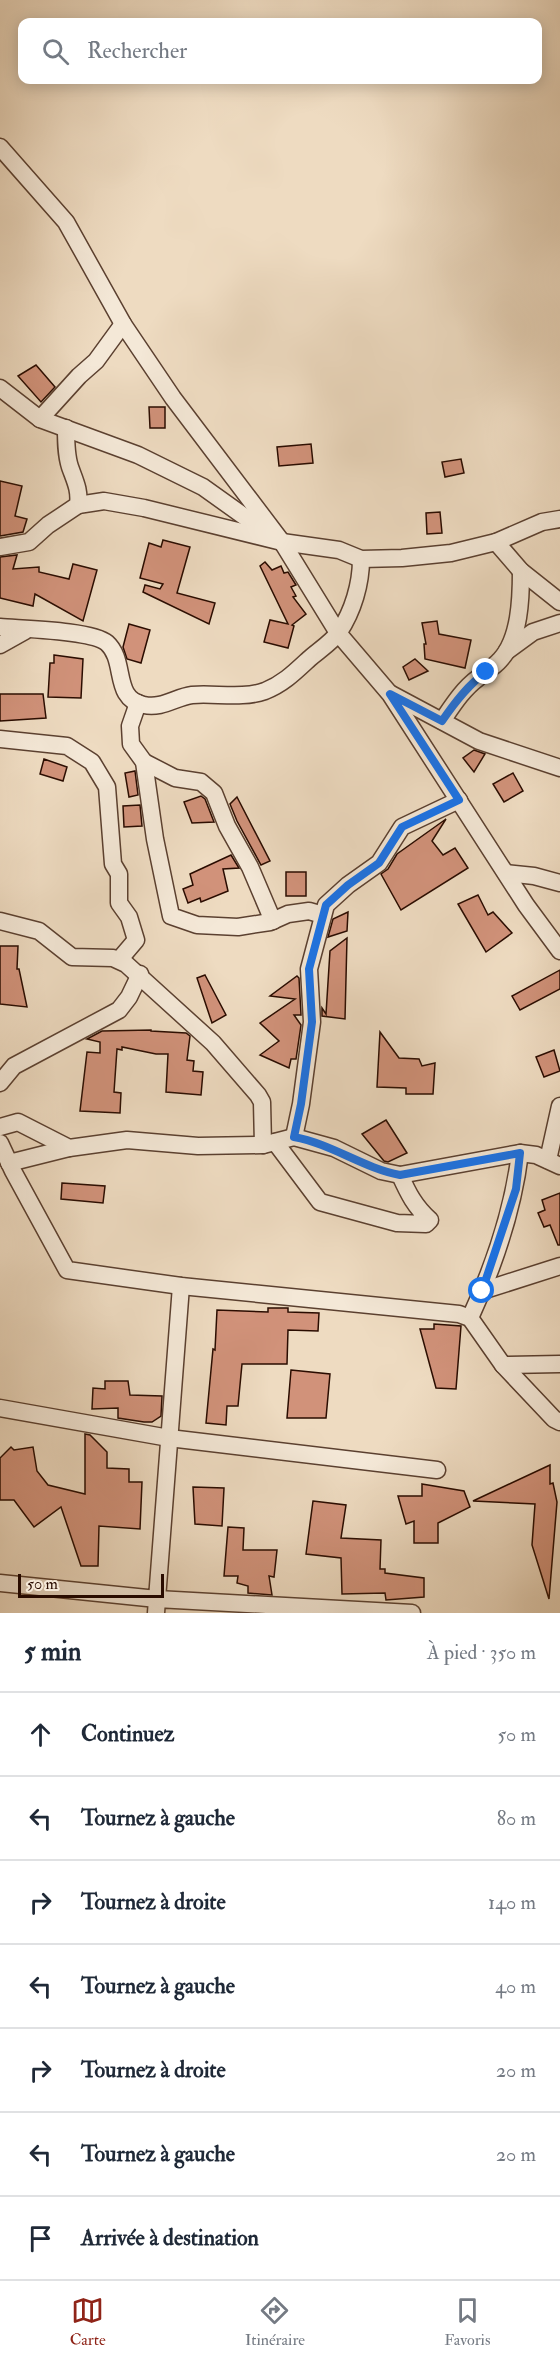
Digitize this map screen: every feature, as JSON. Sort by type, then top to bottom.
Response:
[{"type":"street","points":[[0,147],[66,222],[123,324],[179,407],[282,542],[338,633],[390,694],[526,905],[560,951]]},
{"type":"street","points":[[40,419],[79,376],[96,361],[123,324]]},
{"type":"street","points":[[0,388],[40,419],[138,455],[203,487],[282,542]]},
{"type":"street","points":[[66,428],[66,452],[77,481],[78,505]]},
{"type":"street","points":[[0,547],[29,542],[48,525],[78,505],[104,501],[144,507],[282,542],[339,550],[361,559],[451,553],[496,542],[542,522],[560,519]]},
{"type":"street","points":[[496,542],[521,571],[560,602]]},
{"type":"street","points":[[0,627],[74,634],[102,640],[108,644],[117,660],[122,685],[127,696],[138,703],[157,706],[190,696],[264,691],[288,678],[338,633],[358,585],[361,559]]},
{"type":"street","points":[[442,721],[456,700],[477,678],[501,660],[507,651],[520,615],[521,571]]},
{"type":"street","points":[[507,651],[533,632],[560,623]]},
{"type":"street","points":[[0,645],[28,629]]},
{"type":"street","points":[[390,694],[478,741],[560,768]]},
{"type":"street","points":[[138,703],[130,726],[131,744],[144,762],[175,778],[201,782],[214,793],[227,826],[250,867],[273,921]]},
{"type":"street","points":[[0,739],[67,746],[92,762],[107,787],[113,864],[118,874],[119,903],[129,917],[136,940],[118,960]]},
{"type":"street","points":[[144,762],[155,839],[171,916],[197,925],[238,927],[273,921],[288,914],[309,911],[323,915]]},
{"type":"street","points":[[294,1137],[301,1104],[312,1022],[309,969],[326,905],[348,885],[379,863],[402,827],[459,800]]},
{"type":"street","points":[[506,873],[534,876],[560,883]]},
{"type":"street","points":[[2,923],[39,931],[72,957],[113,958],[140,974],[165,1002],[213,1043],[258,1095],[262,1102],[269,1144],[320,1202],[397,1223],[426,1224],[430,1220],[420,1212],[410,1198],[400,1175]]},
{"type":"street","points":[[0,1083],[14,1066],[118,1010],[129,997],[140,974]]},
{"type":"street","points":[[9,1163],[69,1148],[127,1140],[198,1146],[269,1144],[294,1137],[334,1148],[381,1171],[400,1175],[520,1153],[536,1155],[554,1163],[560,1106]]},
{"type":"street","points":[[0,1127],[18,1122],[69,1148]]},
{"type":"street","points":[[0,1143],[68,1270],[181,1286],[459,1314],[470,1318],[503,1365],[554,1419],[560,1422]]},
{"type":"street","points":[[470,1318],[482,1291],[516,1189],[520,1153]]},
{"type":"street","points":[[482,1291],[560,1266]]},
{"type":"street","points":[[157,1606],[181,1286]]},
{"type":"street","points":[[503,1365],[560,1364]]},
{"type":"street","points":[[0,1407],[169,1438],[437,1470]]},
{"type":"street","points":[[0,1582],[157,1606],[412,1613]]},
{"type":"building","points":[[36,365],[55,387],[41,402],[18,376]]},
{"type":"building","points":[[149,407],[165,407],[165,428],[150,428]]},
{"type":"building","points":[[311,444],[313,463],[279,466],[277,447]]},
{"type":"building","points":[[461,459],[464,473],[445,477],[442,462]]},
{"type":"building","points":[[0,481],[22,486],[15,516],[27,519],[23,532],[0,536]]},
{"type":"building","points":[[440,512],[442,533],[427,534],[426,513]]},
{"type":"building","points":[[163,540],[190,547],[177,593],[215,603],[209,624],[143,592],[145,585],[160,589],[163,584],[140,578],[149,543],[161,547]]},
{"type":"building","points":[[17,555],[13,569],[39,567],[39,572],[69,579],[73,564],[97,570],[83,621],[35,594],[33,606],[0,598],[0,557]]},
{"type":"building","points":[[265,562],[272,570],[281,566],[284,573],[288,572],[296,585],[291,587],[296,596],[293,597],[306,614],[292,625],[294,626],[288,648],[264,642],[270,620],[288,624],[260,566]]},
{"type":"building","points":[[437,621],[439,634],[471,640],[465,668],[425,659],[424,644],[426,644],[422,623]]},
{"type":"building","points":[[129,624],[150,630],[141,663],[127,659],[123,647]]},
{"type":"building","points":[[54,655],[83,659],[81,698],[48,697],[50,663],[54,663]]},
{"type":"building","points":[[415,659],[428,671],[409,680],[403,667]]},
{"type":"building","points":[[0,694],[43,694],[46,718],[0,721]]},
{"type":"building","points":[[474,750],[485,754],[474,772],[463,758]]},
{"type":"building","points":[[44,759],[67,767],[63,781],[40,774]]},
{"type":"building","points":[[135,771],[138,795],[129,797],[125,773]]},
{"type":"building","points":[[513,773],[523,791],[504,802],[493,784]]},
{"type":"building","points":[[201,796],[205,799],[214,822],[192,823],[184,802]]},
{"type":"building","points":[[237,797],[270,861],[261,865],[230,804]]},
{"type":"building","points":[[140,805],[142,826],[124,827],[123,806]]},
{"type":"building","points":[[446,819],[432,841],[443,855],[455,848],[468,868],[401,910],[381,874],[388,869],[397,854]]},
{"type":"building","points":[[231,855],[239,868],[223,869],[228,891],[201,902],[200,898],[188,903],[183,889],[193,885],[190,874]]},
{"type":"building","points":[[286,872],[306,872],[306,896],[286,896]]},
{"type":"building","points":[[478,895],[488,915],[493,912],[512,933],[486,952],[458,904]]},
{"type":"building","points":[[348,912],[347,931],[328,937],[333,919]]},
{"type":"building","points":[[347,938],[345,1019],[322,1016],[322,1008],[326,1014],[330,951]]},
{"type":"building","points":[[0,946],[18,946],[17,969],[19,969],[27,1007],[0,1004]]},
{"type":"building","points":[[560,970],[560,989],[520,1010],[512,996]]},
{"type":"building","points":[[205,975],[226,1015],[212,1023],[197,978]]},
{"type":"building","points":[[297,976],[301,1015],[294,1015],[301,1025],[296,1059],[291,1059],[289,1068],[260,1055],[279,1041],[260,1023],[295,999],[270,996]]},
{"type":"building","points":[[151,1030],[186,1033],[190,1036],[187,1060],[194,1061],[193,1071],[203,1072],[201,1095],[166,1092],[168,1054],[156,1054],[122,1047],[122,1050],[117,1049],[114,1092],[121,1093],[120,1113],[80,1111],[87,1052],[100,1053],[100,1042],[87,1039],[102,1031]]},
{"type":"building","points":[[380,1032],[399,1058],[419,1059],[422,1066],[435,1063],[433,1094],[406,1094],[406,1088],[377,1087]]},
{"type":"building","points":[[554,1050],[560,1071],[544,1077],[536,1057]]},
{"type":"building","points":[[386,1120],[407,1153],[388,1162],[384,1161],[362,1134]]},
{"type":"building","points":[[62,1183],[105,1186],[103,1203],[61,1199]]},
{"type":"building","points":[[560,1193],[560,1245],[558,1245],[550,1225],[544,1227],[538,1213],[545,1210],[542,1200]]},
{"type":"building","points":[[268,1308],[288,1308],[288,1312],[319,1313],[318,1331],[288,1330],[287,1364],[242,1364],[238,1406],[227,1406],[226,1425],[206,1423],[213,1349],[215,1350],[217,1310],[268,1312]]},
{"type":"building","points":[[434,1324],[461,1326],[456,1389],[436,1388],[420,1329],[434,1329]]},
{"type":"building","points":[[291,1370],[330,1374],[326,1418],[287,1418]]},
{"type":"building","points":[[105,1381],[128,1381],[130,1395],[162,1396],[161,1416],[152,1422],[144,1422],[118,1418],[118,1408],[92,1409],[93,1388],[105,1389]]},
{"type":"building","points":[[85,1434],[90,1435],[107,1452],[107,1468],[129,1469],[129,1482],[142,1482],[140,1529],[99,1526],[98,1566],[81,1566],[61,1507],[34,1527],[14,1500],[0,1500],[0,1458],[11,1447],[14,1450],[33,1447],[37,1471],[48,1485],[85,1494]]},
{"type":"building","points":[[550,1465],[550,1484],[553,1483],[557,1502],[549,1599],[532,1545],[535,1504],[473,1501]]},
{"type":"building","points":[[422,1484],[464,1491],[470,1507],[438,1523],[438,1543],[414,1543],[414,1521],[406,1524],[398,1496],[422,1496]]},
{"type":"building","points":[[193,1487],[224,1488],[222,1526],[195,1524]]},
{"type":"building","points":[[313,1501],[346,1505],[341,1538],[381,1540],[380,1569],[385,1569],[385,1573],[424,1578],[424,1597],[386,1600],[385,1593],[342,1594],[341,1558],[306,1554]]},
{"type":"building","points":[[228,1527],[244,1528],[243,1550],[277,1550],[274,1577],[269,1576],[272,1595],[248,1593],[248,1586],[237,1583],[238,1576],[224,1576]]},
{"type":"route","points":[[482,1291],[516,1189],[520,1153],[400,1175],[381,1171],[334,1148],[294,1137],[301,1104],[312,1022],[309,969],[326,905],[348,885],[379,863],[402,827],[459,800],[390,694],[442,721],[456,700],[486,672]]}]
